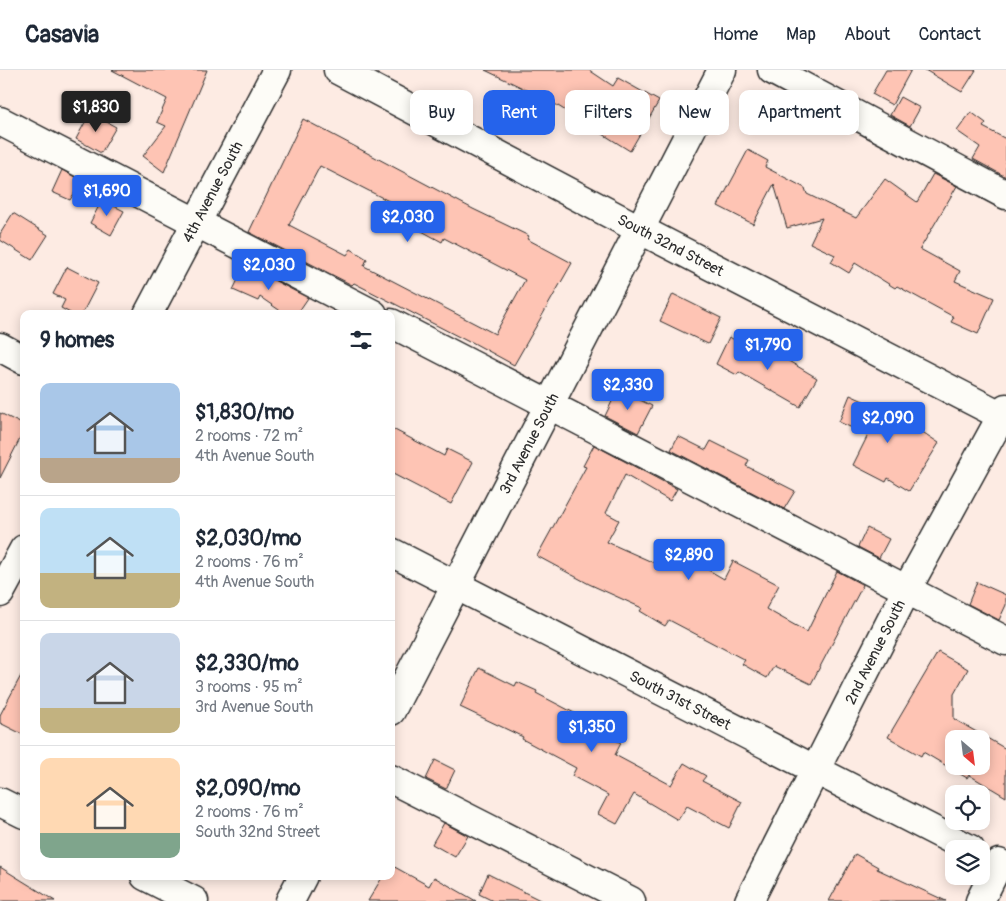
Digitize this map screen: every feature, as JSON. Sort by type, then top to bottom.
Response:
[{"type":"street","name":"4th Avenue South","points":[[150,310],[277,70]]},
{"type":"street","name":"South 32nd Street","points":[[338,70],[639,229],[1005,414]]},
{"type":"street","name":"3rd Avenue South","points":[[395,703],[722,70]]},
{"type":"street","points":[[772,70],[1006,195]]},
{"type":"street","points":[[0,121],[365,310]]},
{"type":"street","points":[[395,325],[1006,641]]},
{"type":"street","points":[[0,348],[20,358]]},
{"type":"street","name":"2nd Avenue South","points":[[749,901],[908,589],[1005,414]]},
{"type":"street","name":"South 31st Street","points":[[395,554],[952,840]]},
{"type":"street","points":[[8,583],[20,558]]},
{"type":"street","points":[[395,781],[631,901]]},
{"type":"street","points":[[0,802],[20,812]]},
{"type":"street","points":[[980,901],[995,861]]},
{"type":"street","points":[[153,880],[194,901]]},
{"type":"street","points":[[290,901],[301,880]]},
{"type":"building","points":[[112,70],[207,70],[164,172],[143,156],[166,126],[157,122],[167,99]]},
{"type":"building","points":[[485,70],[589,70],[613,86],[618,78],[639,90],[565,90],[565,110],[555,104],[555,90],[527,90]]},
{"type":"building","points":[[886,70],[911,70],[892,105],[872,94]]},
{"type":"building","points":[[925,70],[976,70],[962,92]]},
{"type":"building","points":[[650,96],[659,101],[650,117]]},
{"type":"building","points":[[900,97],[920,108],[910,126],[890,115]]},
{"type":"building","points":[[971,112],[986,123],[983,127],[1006,139],[1006,177],[973,159],[980,147],[957,131]]},
{"type":"building","points":[[90,113],[116,127],[101,153],[76,139]]},
{"type":"building","points":[[303,119],[473,209],[529,236],[527,239],[572,263],[514,365],[470,341],[354,283],[352,285],[249,232]],"holes":[[[320,166],[424,219],[418,229],[442,242],[444,238],[525,280],[495,334],[364,266],[367,259],[351,249],[347,255],[289,225]]]},
{"type":"building","points":[[604,135],[639,135],[630,151]]},
{"type":"building","points":[[748,150],[768,161],[765,167],[805,188],[807,194],[856,218],[885,179],[917,202],[933,174],[957,186],[920,249],[960,271],[955,281],[994,298],[978,334],[951,322],[954,317],[897,286],[895,288],[855,263],[849,273],[831,262],[835,255],[810,243],[822,218],[787,228],[774,184],[753,224],[718,206]]},
{"type":"building","points":[[62,170],[82,181],[70,200],[52,192]]},
{"type":"building","points":[[102,200],[124,211],[111,235],[90,223]]},
{"type":"building","points":[[13,213],[48,235],[32,260],[0,240],[0,234]]},
{"type":"building","points":[[245,265],[308,298],[300,310],[279,310],[260,297],[258,301],[233,290]]},
{"type":"building","points":[[67,267],[98,283],[84,310],[65,310],[61,308],[65,300],[53,294]]},
{"type":"building","points":[[673,294],[721,318],[708,344],[660,321]]},
{"type":"building","points":[[729,337],[774,359],[777,354],[817,378],[800,407],[739,372],[737,375],[716,364]]},
{"type":"building","points":[[618,389],[652,406],[638,433],[605,416]]},
{"type":"building","points":[[850,395],[881,409],[880,412],[921,431],[939,443],[909,491],[888,478],[886,482],[853,465],[868,435],[839,422]]},
{"type":"building","points":[[0,413],[20,423],[20,439],[0,478]]},
{"type":"building","points":[[395,430],[444,456],[447,449],[473,462],[451,504],[395,475]]},
{"type":"building","points":[[678,436],[706,450],[711,441],[749,460],[746,466],[795,491],[784,509],[671,450]]},
{"type":"building","points":[[594,445],[677,489],[670,501],[625,475],[606,513],[619,520],[607,542],[661,566],[671,548],[724,579],[733,561],[779,585],[766,609],[807,632],[837,571],[863,585],[811,684],[774,666],[767,678],[742,664],[745,660],[669,620],[665,626],[640,611],[642,608],[589,584],[537,556],[586,467],[583,466]]},
{"type":"building","points":[[867,528],[889,539],[879,558],[858,547]]},
{"type":"building","points":[[977,582],[1006,595],[1006,605],[999,620],[968,604]]},
{"type":"building","points":[[938,652],[968,669],[954,694],[954,719],[973,730],[945,730],[945,765],[923,752],[921,756],[888,737]]},
{"type":"building","points":[[479,668],[515,686],[517,682],[537,691],[536,693],[580,716],[578,720],[621,743],[615,755],[671,785],[684,763],[706,776],[702,781],[742,802],[729,828],[687,806],[678,820],[634,794],[617,824],[598,814],[608,795],[572,776],[576,768],[522,739],[523,737],[460,707]]},
{"type":"building","points":[[20,678],[20,733],[0,723],[0,715]]},
{"type":"building","points":[[990,740],[1006,749],[1006,797],[990,787],[990,785],[986,785],[969,775],[990,775]]},
{"type":"building","points":[[435,760],[455,770],[446,789],[426,779]]},
{"type":"building","points":[[444,823],[468,836],[455,857],[432,844]]},
{"type":"building","points":[[855,854],[878,867],[877,869],[946,901],[829,901]]},
{"type":"building","points":[[0,867],[55,901],[0,901]]},
{"type":"building","points":[[395,867],[429,886],[434,877],[476,901],[368,901],[381,880],[395,880]]},
{"type":"building","points":[[488,874],[542,901],[493,901],[479,894]]}]
